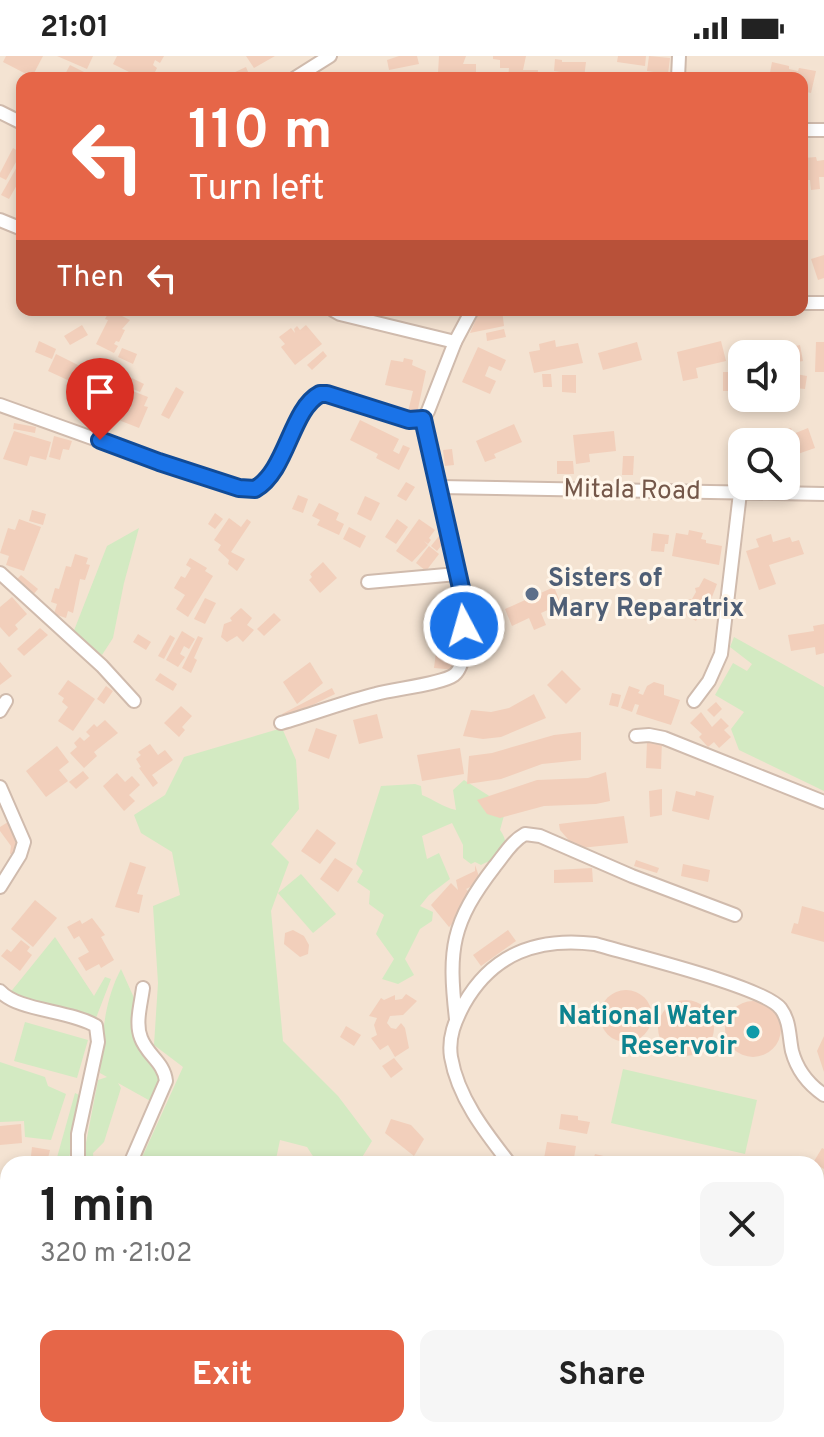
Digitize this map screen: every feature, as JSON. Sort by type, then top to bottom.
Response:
[{"type":"street","points":[[305,72],[330,56]]},
{"type":"street","points":[[348,316],[455,342]]},
{"type":"street","points":[[281,723],[369,696],[444,679],[454,675],[463,658],[463,597],[423,419],[469,316]]},
{"type":"street","points":[[0,405],[248,490],[267,480],[306,406],[320,394],[409,420],[423,419]]},
{"type":"street","name":"Mitala Road","points":[[440,487],[728,493]]},
{"type":"street","name":"Mitala Road","points":[[800,494],[824,494]]},
{"type":"street","points":[[694,701],[709,681],[721,654],[739,500]]},
{"type":"street","points":[[0,573],[102,666],[134,701]]},
{"type":"street","points":[[368,582],[457,574]]},
{"type":"street","points":[[636,736],[664,738],[824,802]]},
{"type":"street","points":[[0,787],[24,842],[20,855],[0,887]]},
{"type":"street","points":[[456,1019],[450,972],[460,921],[485,879],[525,834],[540,836],[632,876],[735,915]]},
{"type":"street","points":[[504,1156],[481,1126],[457,1079],[450,1044],[456,1019],[488,971],[509,957],[546,943],[569,941],[595,944],[758,992],[782,1010],[788,1024],[792,1053],[801,1073],[824,1095]]},
{"type":"street","points":[[133,1156],[166,1081],[163,1068],[143,1044],[138,1029],[143,988]]},
{"type":"street","points":[[0,991],[12,1001],[78,1018],[96,1026],[98,1042],[78,1134],[78,1156]]},
{"type":"shaded area","points":[[0,56],[824,56],[824,1156],[0,1156]]},
{"type":"green space","points":[[139,528],[113,638],[102,655],[73,633],[107,546]]},
{"type":"green space","points":[[734,637],[824,687],[824,791],[739,750],[731,729],[744,712],[715,695],[733,663],[747,671],[752,664],[730,647]]},
{"type":"green space","points":[[282,728],[296,760],[299,809],[271,844],[289,862],[271,911],[283,1041],[338,1096],[372,1141],[363,1156],[313,1156],[307,1147],[280,1140],[277,1156],[143,1156],[183,1067],[154,1045],[158,983],[153,906],[180,895],[172,852],[141,833],[134,815],[165,795],[184,757]]},
{"type":"green space","points":[[464,780],[502,804],[505,812],[500,830],[505,848],[498,856],[481,865],[471,864],[463,858],[463,845],[452,823],[422,836],[427,859],[439,853],[450,879],[420,906],[433,912],[432,921],[420,929],[405,959],[414,975],[398,984],[382,979],[394,959],[376,934],[384,915],[369,904],[370,891],[357,882],[363,871],[356,864],[381,786],[415,784],[421,786],[422,795],[456,810],[453,790]]},
{"type":"green space","points":[[301,874],[336,914],[313,933],[278,893]]},
{"type":"green space","points":[[55,937],[94,996],[105,977],[111,979],[96,1018],[9,994]]},
{"type":"green space","points":[[121,969],[135,1000],[134,1040],[160,1078],[154,1103],[118,1083],[121,1088],[104,1142],[93,1156],[84,1156],[98,1080],[107,1077],[100,1073],[103,1032],[115,981]]},
{"type":"green space","points":[[25,1022],[88,1040],[77,1078],[14,1061]]},
{"type":"green space","points":[[0,1062],[45,1077],[48,1086],[66,1094],[51,1140],[25,1137],[24,1121],[0,1122]]},
{"type":"green space","points":[[623,1069],[757,1100],[745,1154],[611,1123]]},
{"type":"green space","points":[[75,1093],[81,1096],[70,1156],[57,1156]]},
{"type":"building","points":[[6,56],[43,56],[35,72],[22,72],[3,62]]},
{"type":"building","points":[[57,56],[93,56],[87,69]]},
{"type":"building","points":[[117,56],[164,56],[160,63],[155,60],[155,72],[129,72],[113,64]]},
{"type":"building","points":[[246,56],[275,56],[254,68]]},
{"type":"building","points":[[417,56],[419,64],[389,70],[387,60]]},
{"type":"building","points":[[439,56],[466,56],[463,64],[476,64],[476,72],[438,72]]},
{"type":"building","points":[[493,56],[526,56],[523,70],[538,72],[509,72],[509,68],[500,68],[500,60],[493,59]]},
{"type":"building","points":[[618,56],[646,56],[645,66],[617,62]]},
{"type":"building","points":[[649,56],[670,58],[668,72],[647,71]]},
{"type":"building","points":[[555,59],[586,62],[585,72],[554,71]]},
{"type":"building","points":[[772,62],[798,71],[799,68],[816,71],[811,93],[808,92],[808,72],[770,72]]},
{"type":"building","points":[[70,65],[84,72],[66,72]]},
{"type":"building","points":[[13,148],[16,150],[16,162],[6,180],[0,177]]},
{"type":"building","points":[[808,158],[824,160],[824,177],[819,177],[820,189],[811,190]]},
{"type":"building","points":[[16,169],[16,187],[9,199],[1,195]]},
{"type":"building","points":[[824,255],[824,278],[818,280],[811,259]]},
{"type":"building","points":[[107,316],[122,316],[130,320],[122,329],[125,330],[119,342],[114,344],[118,346],[114,353],[96,344],[108,320],[105,319]]},
{"type":"building","points":[[477,316],[503,316],[504,326],[470,333]]},
{"type":"building","points":[[82,325],[88,335],[70,345],[64,336]]},
{"type":"building","points":[[306,325],[322,344],[295,365],[281,347],[285,344],[279,337],[291,328],[295,333],[297,326],[300,330]]},
{"type":"building","points":[[504,329],[506,337],[487,341],[486,333]]},
{"type":"building","points":[[555,340],[556,347],[578,343],[583,363],[534,373],[529,352],[540,350],[539,344]]},
{"type":"building","points":[[39,341],[56,349],[52,359],[35,352]]},
{"type":"building","points":[[721,341],[726,361],[696,368],[698,378],[683,381],[677,352]]},
{"type":"building","points":[[637,342],[642,360],[603,370],[598,353]]},
{"type":"building","points":[[816,342],[824,342],[824,372],[815,372]]},
{"type":"building","points":[[478,347],[506,360],[501,371],[489,366],[485,376],[496,381],[490,394],[462,382]]},
{"type":"building","points":[[122,348],[137,354],[133,364],[118,357]]},
{"type":"building","points":[[323,351],[327,356],[312,370],[307,365]]},
{"type":"building","points":[[56,354],[80,366],[72,382],[48,371]]},
{"type":"building","points":[[404,358],[413,360],[412,365],[426,371],[416,418],[407,416],[413,391],[385,385],[391,360],[403,362]]},
{"type":"building","points":[[723,372],[728,372],[728,391],[723,391]]},
{"type":"building","points":[[542,374],[551,374],[552,387],[543,387]]},
{"type":"building","points":[[562,375],[576,375],[576,393],[562,392]]},
{"type":"building","points":[[800,375],[807,376],[805,389],[800,388]]},
{"type":"building","points":[[132,378],[144,384],[140,392],[128,387]]},
{"type":"building","points":[[176,387],[184,392],[169,419],[161,415]]},
{"type":"building","points":[[130,390],[148,397],[144,406],[148,407],[139,428],[111,417],[120,396],[126,399]]},
{"type":"building","points":[[360,420],[399,439],[393,451],[399,454],[403,445],[410,448],[399,470],[376,458],[378,454],[350,440]]},
{"type":"building","points":[[14,423],[36,427],[35,433],[13,429]]},
{"type":"building","points":[[514,424],[522,442],[494,454],[496,458],[485,462],[476,441]]},
{"type":"building","points":[[808,428],[815,448],[800,453],[800,431]]},
{"type":"building","points":[[14,431],[51,442],[46,460],[30,456],[27,466],[3,459]]},
{"type":"building","points":[[614,431],[616,451],[589,454],[590,462],[576,464],[573,435]]},
{"type":"building","points":[[54,436],[72,441],[69,450],[63,449],[60,460],[49,457]]},
{"type":"building","points":[[452,449],[454,465],[445,466],[443,450]]},
{"type":"building","points":[[623,456],[634,456],[633,475],[622,475]]},
{"type":"building","points":[[557,461],[573,461],[574,474],[557,474]]},
{"type":"building","points":[[406,482],[415,487],[406,501],[397,496]]},
{"type":"building","points":[[298,495],[308,499],[303,513],[292,509]]},
{"type":"building","points":[[365,496],[380,503],[371,521],[357,514]]},
{"type":"building","points":[[319,503],[339,513],[336,520],[344,524],[339,535],[317,525],[320,520],[312,516]]},
{"type":"building","points":[[32,510],[46,514],[43,525],[29,521]]},
{"type":"building","points":[[215,513],[223,519],[215,529],[208,524]]},
{"type":"building","points":[[229,518],[241,527],[247,519],[251,522],[231,552],[245,559],[237,571],[228,564],[229,560],[218,550],[221,545],[214,540]]},
{"type":"building","points":[[19,519],[41,527],[24,571],[6,565],[9,556],[0,553],[8,528],[15,530]]},
{"type":"building","points":[[397,519],[408,527],[396,544],[385,537]]},
{"type":"building","points":[[419,519],[435,530],[428,544],[424,541],[428,545],[412,562],[396,551]]},
{"type":"building","points":[[349,527],[366,536],[360,548],[343,539]]},
{"type":"building","points":[[689,530],[703,533],[701,539],[706,543],[722,546],[719,565],[672,556],[676,533],[688,535]]},
{"type":"building","points":[[653,533],[669,535],[664,552],[651,551]]},
{"type":"building","points":[[771,534],[773,542],[790,537],[792,542],[799,540],[804,554],[769,565],[776,584],[759,590],[746,551],[759,547],[756,539]]},
{"type":"building","points":[[439,536],[445,541],[437,551],[431,546]]},
{"type":"building","points":[[429,546],[439,554],[426,571],[416,563]]},
{"type":"building","points":[[75,554],[88,558],[86,564],[90,565],[85,580],[80,579],[73,613],[68,611],[66,618],[54,614],[57,604],[51,602],[66,566],[71,567]]},
{"type":"building","points":[[190,558],[207,568],[205,571],[213,576],[188,617],[176,609],[185,595],[174,588],[181,576],[185,578],[191,568],[186,565]]},
{"type":"building","points":[[323,562],[337,578],[320,593],[309,580],[312,577],[310,574]]},
{"type":"building","points":[[21,575],[38,589],[33,595],[15,581]]},
{"type":"building","points":[[704,578],[717,584],[707,610],[703,608],[696,621],[684,614],[687,600],[692,599],[695,588]]},
{"type":"building","points":[[554,587],[561,604],[541,613],[546,625],[534,630],[529,618],[512,626],[505,609]]},
{"type":"building","points":[[12,597],[27,614],[15,625],[18,629],[9,637],[0,627],[0,607]]},
{"type":"building","points":[[205,598],[216,603],[205,624],[194,619]]},
{"type":"building","points":[[241,608],[252,618],[247,625],[254,630],[243,642],[237,636],[227,642],[221,637],[224,624],[232,621],[230,618]]},
{"type":"building","points":[[441,611],[464,614],[456,670],[434,668]]},
{"type":"building","points":[[274,613],[281,620],[264,636],[257,629]]},
{"type":"building","points":[[824,624],[824,653],[816,655],[815,647],[791,651],[788,635],[814,631],[813,626]]},
{"type":"building","points":[[40,628],[48,635],[24,656],[17,649]]},
{"type":"building","points":[[182,631],[195,639],[189,649],[184,646],[180,654],[185,657],[178,667],[166,660]]},
{"type":"building","points":[[138,634],[151,642],[146,650],[133,642]]},
{"type":"building","points":[[170,635],[175,638],[164,659],[158,656]]},
{"type":"building","points":[[198,636],[203,638],[191,673],[182,668]]},
{"type":"building","points":[[0,662],[12,676],[0,685]]},
{"type":"building","points":[[310,662],[323,683],[297,704],[283,682]]},
{"type":"building","points":[[562,670],[581,689],[566,704],[547,685]]},
{"type":"building","points":[[160,673],[177,684],[173,691],[155,680]]},
{"type":"building","points":[[68,680],[95,699],[73,731],[58,721],[68,707],[58,694]]},
{"type":"building","points":[[654,682],[664,685],[664,695],[680,700],[671,725],[636,714],[639,705],[635,704],[632,712],[621,708],[629,686],[640,690],[638,693],[643,695],[647,686]]},
{"type":"building","points":[[106,686],[113,691],[104,704],[97,699]]},
{"type":"building","points":[[332,688],[335,694],[284,719],[282,714]]},
{"type":"building","points":[[612,693],[621,695],[618,707],[609,705]]},
{"type":"building","points":[[534,694],[546,718],[501,737],[483,739],[463,736],[471,710],[491,712],[509,708]]},
{"type":"building","points":[[716,702],[722,709],[714,717],[707,710]]},
{"type":"building","points":[[181,706],[192,716],[182,727],[185,730],[179,737],[164,723]]},
{"type":"building","points":[[701,712],[712,727],[721,718],[729,726],[724,730],[731,737],[719,748],[714,742],[708,747],[699,737],[702,734],[690,723]]},
{"type":"building","points":[[377,714],[383,738],[359,744],[353,720]]},
{"type":"building","points":[[105,720],[118,733],[94,752],[97,756],[84,768],[70,753],[77,747],[74,743],[80,737],[84,741],[90,736],[86,732],[94,724],[97,727]]},
{"type":"building","points":[[316,728],[337,735],[329,759],[308,751]]},
{"type":"building","points":[[581,732],[581,760],[542,764],[501,779],[467,784],[469,756],[492,753],[554,735]]},
{"type":"building","points":[[647,741],[662,741],[661,769],[646,768]]},
{"type":"building","points":[[150,744],[158,755],[165,750],[173,760],[152,775],[158,783],[153,787],[136,759],[141,755],[138,752]]},
{"type":"building","points":[[57,746],[69,762],[59,770],[68,781],[46,797],[26,771]]},
{"type":"building","points":[[460,748],[464,774],[422,781],[417,755]]},
{"type":"building","points":[[83,771],[89,778],[76,789],[69,782]]},
{"type":"building","points":[[606,772],[610,801],[544,806],[500,818],[487,814],[477,800],[537,780],[588,778]]},
{"type":"building","points":[[117,773],[125,782],[132,776],[140,785],[129,795],[135,801],[124,811],[103,786]]},
{"type":"building","points":[[662,789],[662,815],[650,817],[649,791]]},
{"type":"building","points":[[676,791],[695,796],[696,791],[714,796],[709,820],[672,811]]},
{"type":"building","points":[[624,816],[628,843],[581,848],[573,845],[560,830],[559,824]]},
{"type":"building","points":[[8,822],[19,843],[17,853],[10,854],[11,846],[0,831],[0,827]]},
{"type":"building","points":[[317,829],[336,843],[320,864],[301,851]]},
{"type":"building","points":[[335,858],[353,869],[338,892],[320,879]]},
{"type":"building","points":[[636,860],[659,868],[657,873],[634,866]]},
{"type":"building","points":[[130,862],[146,867],[137,894],[143,895],[139,913],[115,907]]},
{"type":"building","points":[[683,864],[710,870],[708,882],[681,876]]},
{"type":"building","points":[[475,865],[481,882],[466,889],[473,896],[462,911],[457,912],[460,916],[449,927],[431,905],[451,883],[458,890],[456,880],[475,871]]},
{"type":"building","points":[[592,868],[593,882],[554,883],[554,870]]},
{"type":"building","points":[[35,900],[57,918],[33,947],[11,929]]},
{"type":"building","points":[[802,906],[824,912],[824,942],[791,933],[794,923],[798,924]]},
{"type":"building","points":[[92,918],[105,935],[101,937],[114,960],[101,968],[99,964],[86,971],[78,958],[89,952],[79,936],[74,939],[67,927]]},
{"type":"building","points":[[293,930],[304,936],[309,945],[308,954],[300,957],[284,944],[285,933]]},
{"type":"building","points":[[508,930],[516,941],[481,966],[473,955]]},
{"type":"building","points":[[21,940],[30,947],[27,951],[32,955],[20,971],[1,956],[7,949],[11,952]]},
{"type":"building","name":"National Water Reservoir","points":[[626,990],[645,997],[652,1016],[645,1035],[626,1042],[607,1035],[600,1016],[607,997]]},
{"type":"building","points":[[406,994],[417,1001],[403,1015],[390,1016],[387,1023],[396,1029],[401,1023],[405,1028],[409,1048],[395,1057],[388,1045],[380,1050],[371,1038],[377,1035],[374,1025],[377,1018],[369,1016],[381,998],[384,1000],[395,995],[395,1000],[402,999]]},
{"type":"building","name":"National Water Reservoir","points":[[686,1000],[706,1008],[714,1028],[706,1048],[686,1056],[666,1048],[658,1028],[666,1008]]},
{"type":"building","name":"National Water Reservoir","points":[[753,1001],[773,1009],[781,1029],[773,1049],[753,1057],[733,1049],[725,1029],[733,1009]]},
{"type":"building","points":[[346,1026],[361,1035],[354,1046],[340,1037]]},
{"type":"building","points":[[824,1036],[824,1072],[817,1051]]},
{"type":"building","points":[[394,1058],[403,1069],[391,1078],[382,1066]]},
{"type":"building","points":[[561,1114],[578,1116],[578,1120],[590,1122],[587,1134],[559,1129]]},
{"type":"building","points":[[391,1119],[411,1125],[424,1139],[414,1156],[385,1133]]},
{"type":"building","points":[[21,1124],[22,1143],[0,1145],[0,1126]]},
{"type":"building","points":[[547,1142],[576,1146],[574,1156],[544,1156]]},
{"type":"building","points":[[32,1147],[50,1150],[48,1156],[31,1156]]},
{"type":"place","name":"Sisters of Mary Reparatrix","points":[[532,594]]},
{"type":"place","name":"National Water Reservoir","points":[[753,1032]]},
{"type":"route","points":[[100,440],[248,490],[262,486],[267,480],[306,406],[320,394],[409,420],[423,419],[463,597],[464,626]]}]
